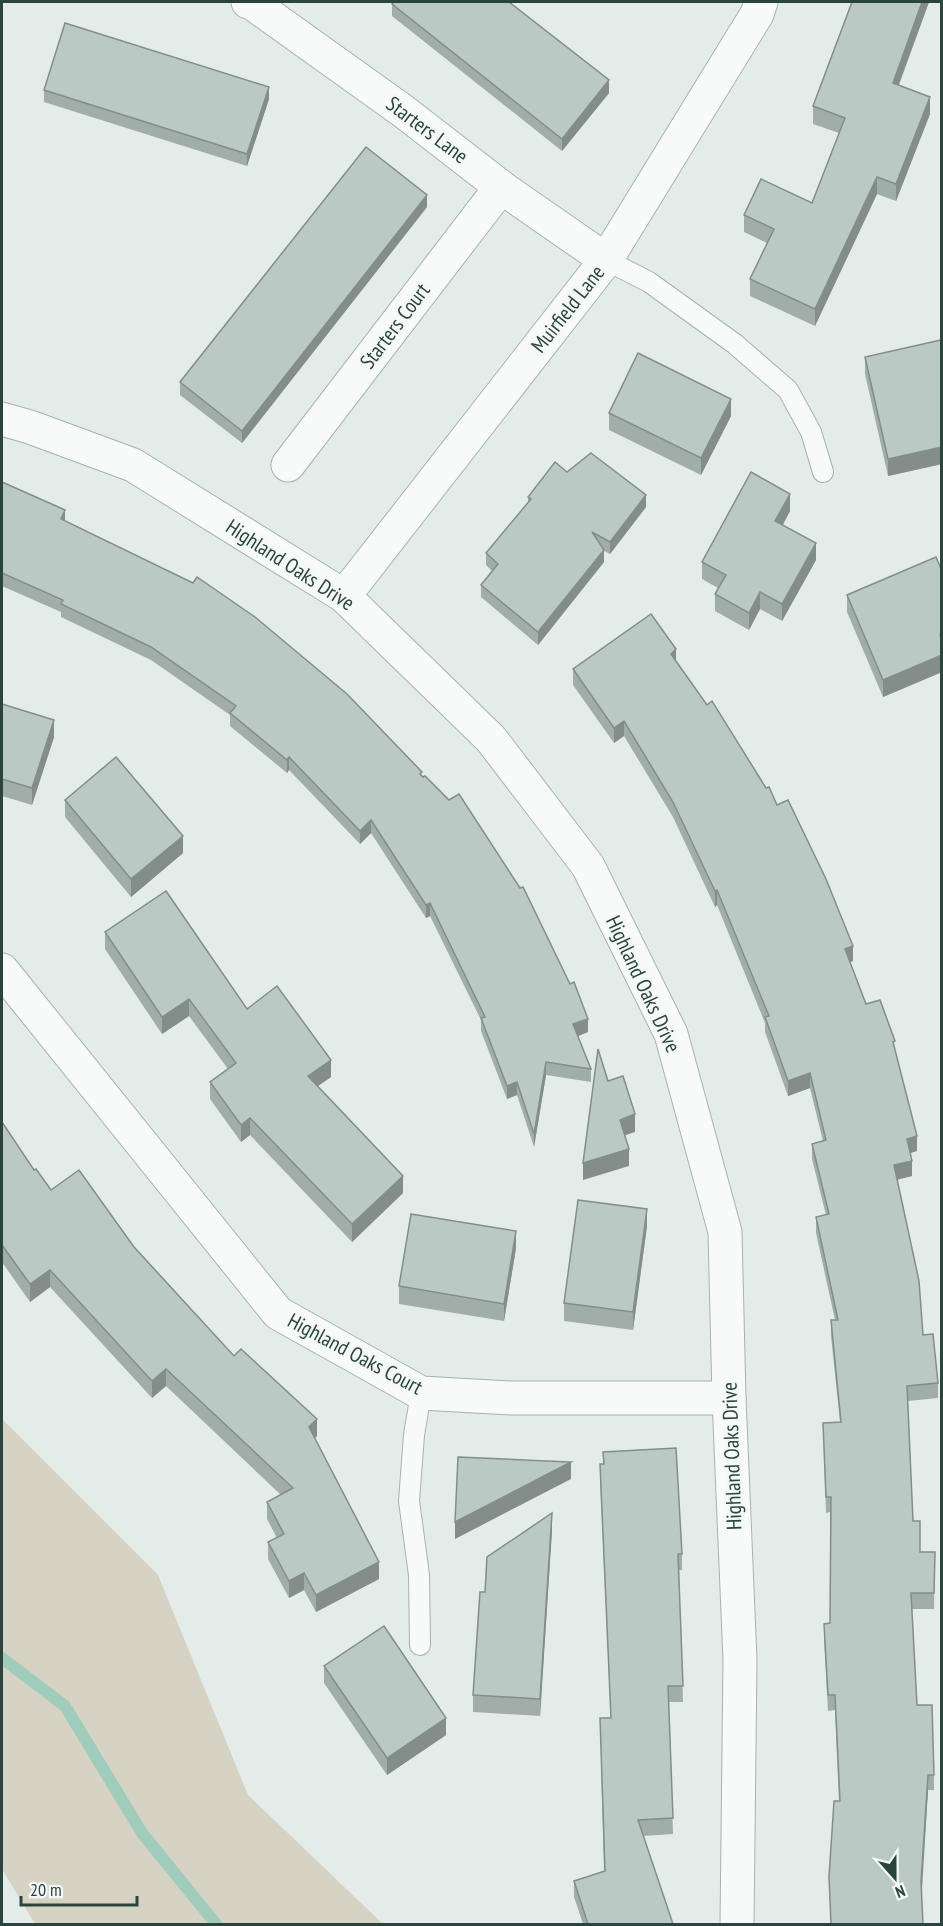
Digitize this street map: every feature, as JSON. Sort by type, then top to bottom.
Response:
[{"type":"street","name":"Starters Lane","points":[[248,2],[403,111],[501,187],[606,260]]},
{"type":"street","name":"Muirfield Lane","points":[[344,596],[606,260],[757,14],[761,2]]},
{"type":"street","name":"Starters Court","points":[[288,465],[501,187]]},
{"type":"street","name":"Highland Oaks Drive","points":[[2,419],[133,465],[344,596],[491,739],[588,866],[671,1034],[725,1232],[729,1398],[740,1660],[737,1924]]},
{"type":"street","name":"Highland Oaks Court","points":[[2,970],[278,1313],[421,1392],[511,1398],[729,1398]]},
{"type":"lane","points":[[606,260],[649,282],[735,344],[788,390],[811,432],[823,472]]},
{"type":"lane","points":[[420,1645],[419,1575],[409,1501],[414,1435],[421,1392]]},
{"type":"shaded area","points":[[2,1419],[158,1575],[248,1795],[383,1924],[35,1924],[2,1869]]},
{"type":"building","points":[[394,2],[509,2],[609,80],[562,139],[392,4]]},
{"type":"building","points":[[852,2],[922,2],[893,83],[930,97],[896,184],[877,177],[815,309],[750,279],[774,229],[744,215],[761,179],[812,203],[845,118],[813,106]]},
{"type":"building","points":[[65,23],[269,87],[247,154],[44,90]]},
{"type":"building","points":[[366,147],[427,195],[242,431],[180,382]]},
{"type":"building","points":[[941,340],[942,447],[888,459],[865,357]]},
{"type":"building","points":[[638,353],[731,399],[701,458],[609,413]]},
{"type":"building","points":[[591,453],[646,495],[610,542],[592,532],[604,550],[538,632],[481,585],[498,564],[486,553],[531,499],[528,497],[555,462],[567,472]]},
{"type":"building","points":[[751,472],[790,494],[775,521],[816,543],[782,604],[760,592],[749,613],[715,594],[726,575],[702,562]]},
{"type":"building","points":[[2,482],[65,510],[61,519],[193,583],[197,577],[255,617],[347,694],[422,772],[420,774],[425,776],[449,800],[459,794],[520,888],[523,887],[570,984],[574,982],[588,1019],[573,1024],[591,1069],[546,1062],[534,1134],[517,1082],[507,1086],[481,1018],[485,1017],[430,903],[426,905],[371,820],[360,831],[289,757],[287,760],[230,713],[236,706],[151,647],[61,604],[63,600],[2,573]]},
{"type":"building","points":[[936,557],[942,571],[942,635],[940,635],[942,655],[883,680],[847,595]]},
{"type":"building","points":[[651,614],[676,649],[671,654],[707,705],[712,701],[766,788],[769,787],[777,805],[788,800],[826,879],[853,946],[845,949],[866,1004],[880,1000],[895,1041],[893,1042],[917,1136],[907,1139],[912,1161],[894,1165],[919,1281],[923,1335],[933,1334],[938,1383],[907,1386],[913,1521],[920,1521],[920,1552],[935,1552],[934,1593],[911,1593],[917,1705],[932,1705],[934,1775],[928,1775],[921,1882],[923,1924],[831,1924],[829,1877],[834,1801],[840,1801],[835,1695],[828,1695],[824,1624],[830,1623],[831,1497],[826,1497],[823,1423],[841,1422],[831,1320],[838,1320],[816,1217],[829,1214],[812,1144],[826,1140],[810,1073],[788,1081],[765,1017],[769,1016],[717,890],[715,891],[673,802],[624,721],[614,728],[573,669]]},
{"type":"building","points":[[2,704],[54,720],[32,788],[2,779]]},
{"type":"building","points":[[116,757],[183,836],[131,879],[65,800]]},
{"type":"building","points":[[166,891],[247,1009],[277,986],[331,1060],[308,1076],[403,1176],[352,1224],[250,1118],[241,1125],[210,1082],[236,1063],[189,999],[162,1017],[105,932]]},
{"type":"building","points":[[598,1049],[608,1081],[623,1076],[635,1114],[620,1120],[629,1149],[583,1163]]},
{"type":"building","points":[[2,1122],[34,1170],[36,1169],[51,1190],[79,1170],[134,1247],[234,1356],[241,1349],[317,1419],[309,1427],[379,1562],[316,1595],[304,1573],[289,1581],[268,1542],[284,1534],[267,1502],[293,1488],[166,1369],[152,1381],[50,1270],[30,1284],[2,1245]]},
{"type":"building","points":[[578,1200],[647,1209],[633,1312],[564,1303]]},
{"type":"building","points":[[411,1214],[516,1231],[504,1304],[399,1286]]},
{"type":"building","points":[[676,1448],[682,1554],[678,1554],[683,1686],[668,1686],[673,1818],[638,1820],[673,1924],[588,1924],[574,1881],[605,1871],[600,1718],[611,1718],[600,1464],[604,1464],[603,1452]]},
{"type":"building","points":[[458,1457],[571,1462],[455,1522]]},
{"type":"building","points":[[552,1513],[540,1699],[473,1695],[480,1592],[485,1592],[487,1557]]},
{"type":"building","points":[[384,1626],[446,1718],[387,1758],[324,1666]]},
{"type":"waterway","points":[[2,1658],[65,1706],[142,1833],[216,1924]]}]
